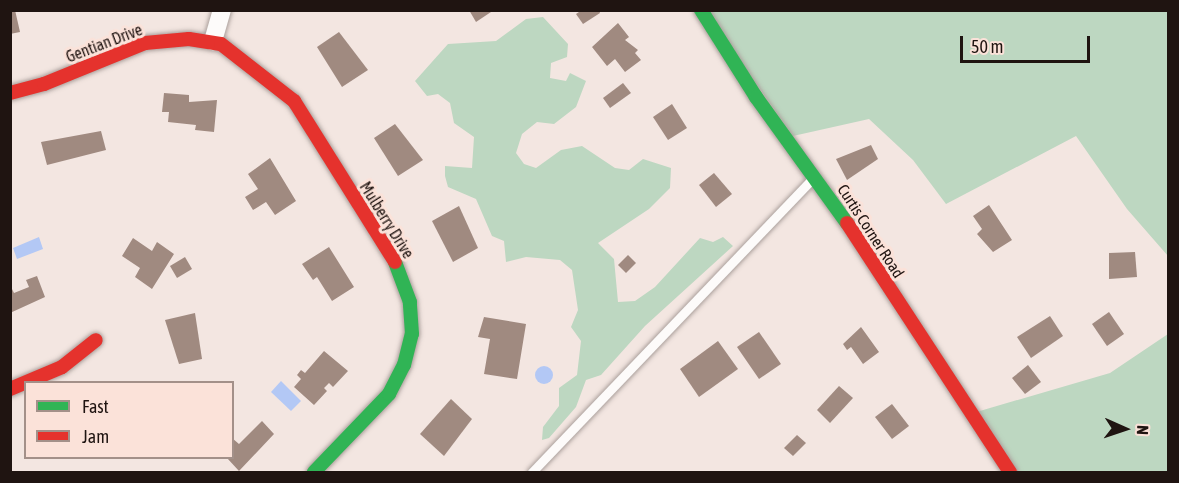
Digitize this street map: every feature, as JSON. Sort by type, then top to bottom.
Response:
[{"type":"street","points":[[213,41],[222,10]]},
{"type":"street","name":"Curtis Corner Road","points":[[701,10],[756,97],[815,176],[1010,472]]},
{"type":"street","name":"Gentian Drive","points":[[10,93],[44,84],[145,43],[213,41]]},
{"type":"street","name":"Mulberry Drive","points":[[213,41],[242,57],[294,100],[400,272],[410,302],[412,334],[404,365],[389,394],[314,472]]},
{"type":"street","points":[[27,381],[62,367],[96,340]]},
{"type":"street","points":[[10,388],[24,382]]},
{"type":"lane","points":[[532,472],[815,176]]},
{"type":"green space","points":[[705,11],[1168,11],[1168,256],[1127,209],[1076,136],[946,204],[913,160],[869,119],[793,136]]},
{"type":"green space","points":[[543,17],[568,44],[567,57],[551,63],[550,78],[566,81],[570,73],[586,81],[576,107],[554,124],[537,122],[522,134],[516,153],[524,164],[536,168],[561,150],[582,146],[615,168],[629,170],[643,159],[671,168],[670,188],[649,209],[598,243],[614,259],[618,302],[635,301],[655,287],[700,238],[713,242],[723,237],[733,246],[645,326],[601,375],[586,380],[576,407],[549,438],[542,440],[543,427],[559,406],[559,388],[577,375],[581,341],[571,327],[578,310],[572,270],[560,260],[526,257],[506,262],[504,241],[492,236],[476,199],[448,187],[445,176],[445,166],[472,168],[474,137],[454,123],[450,103],[438,94],[427,96],[415,81],[448,44],[496,41],[526,19]]},
{"type":"green space","points":[[1168,334],[1168,472],[1013,472],[973,413],[1110,373]]},
{"type":"water","points":[[39,237],[43,249],[17,259],[13,248]]},
{"type":"water","points":[[540,366],[548,366],[553,371],[551,382],[540,384],[535,379],[535,371]]},
{"type":"water","points":[[281,381],[301,401],[291,411],[271,392]]},
{"type":"building","points":[[10,10],[15,10],[20,32],[10,34]]},
{"type":"building","points":[[469,10],[494,10],[476,22]]},
{"type":"building","points":[[582,10],[599,10],[600,13],[583,24],[576,14]]},
{"type":"building","points":[[618,23],[629,37],[625,40],[638,50],[635,53],[641,60],[625,72],[615,59],[607,66],[592,47]]},
{"type":"building","points":[[339,32],[368,70],[342,87],[317,47]]},
{"type":"building","points":[[623,83],[631,93],[610,108],[603,98]]},
{"type":"building","points":[[164,93],[189,95],[189,102],[217,100],[214,132],[195,130],[196,125],[168,122],[169,112],[162,112]]},
{"type":"building","points":[[672,104],[687,128],[668,140],[653,117]]},
{"type":"building","points":[[395,124],[423,160],[398,176],[374,138]]},
{"type":"building","points":[[101,131],[106,150],[47,165],[41,142]]},
{"type":"building","points":[[871,145],[878,159],[847,180],[836,159]]},
{"type":"building","points":[[270,158],[296,201],[275,215],[266,202],[253,210],[245,197],[258,189],[248,174]]},
{"type":"building","points":[[714,173],[732,194],[716,207],[699,185]]},
{"type":"building","points":[[989,205],[1012,240],[993,252],[977,234],[982,229],[973,216]]},
{"type":"building","points":[[459,206],[478,248],[453,262],[432,221]]},
{"type":"building","points":[[133,238],[152,251],[157,242],[174,254],[152,289],[135,277],[140,268],[122,256]]},
{"type":"building","points":[[329,247],[354,287],[332,301],[317,277],[313,280],[302,264]]},
{"type":"building","points":[[1135,252],[1137,277],[1109,279],[1109,253]]},
{"type":"building","points":[[628,255],[636,263],[626,273],[618,265]]},
{"type":"building","points":[[185,257],[192,269],[177,278],[170,266]]},
{"type":"building","points":[[37,276],[45,297],[10,313],[10,285],[14,293],[29,287],[26,280]]},
{"type":"building","points":[[1109,312],[1124,334],[1107,346],[1092,324]]},
{"type":"building","points":[[195,313],[202,359],[179,364],[165,320]]},
{"type":"building","points":[[1050,316],[1063,336],[1031,358],[1017,337]]},
{"type":"building","points":[[484,317],[526,324],[517,379],[484,374],[490,339],[478,337]]},
{"type":"building","points":[[861,327],[879,352],[863,364],[851,347],[847,350],[843,344]]},
{"type":"building","points":[[759,332],[781,364],[759,379],[737,347]]},
{"type":"building","points":[[718,341],[738,369],[699,397],[680,369]]},
{"type":"building","points":[[324,351],[348,371],[333,387],[329,383],[324,388],[327,391],[314,405],[294,387],[301,379],[297,375],[301,370],[305,373]]},
{"type":"building","points":[[1028,365],[1041,382],[1025,394],[1012,378]]},
{"type":"building","points":[[839,386],[853,398],[830,423],[817,410]]},
{"type":"building","points":[[451,399],[472,419],[444,456],[420,434]]},
{"type":"building","points":[[892,404],[909,426],[892,439],[875,417]]},
{"type":"building","points":[[262,421],[274,434],[239,471],[228,459],[234,459],[234,440],[239,444]]},
{"type":"building","points":[[797,435],[806,443],[793,456],[784,448]]},
{"type":"traffic: fast","points":[[701,10],[756,97],[847,223]]},
{"type":"traffic: fast","points":[[314,472],[389,394],[404,365],[412,334],[410,302],[395,262]]},
{"type":"traffic: jam","points":[[10,93],[44,84],[145,43],[189,39],[221,44],[294,101],[395,262]]},
{"type":"traffic: jam","points":[[847,223],[1010,472]]},
{"type":"traffic: jam","points":[[29,381],[62,367],[96,340]]},
{"type":"traffic: jam","points":[[10,389],[24,383]]}]
